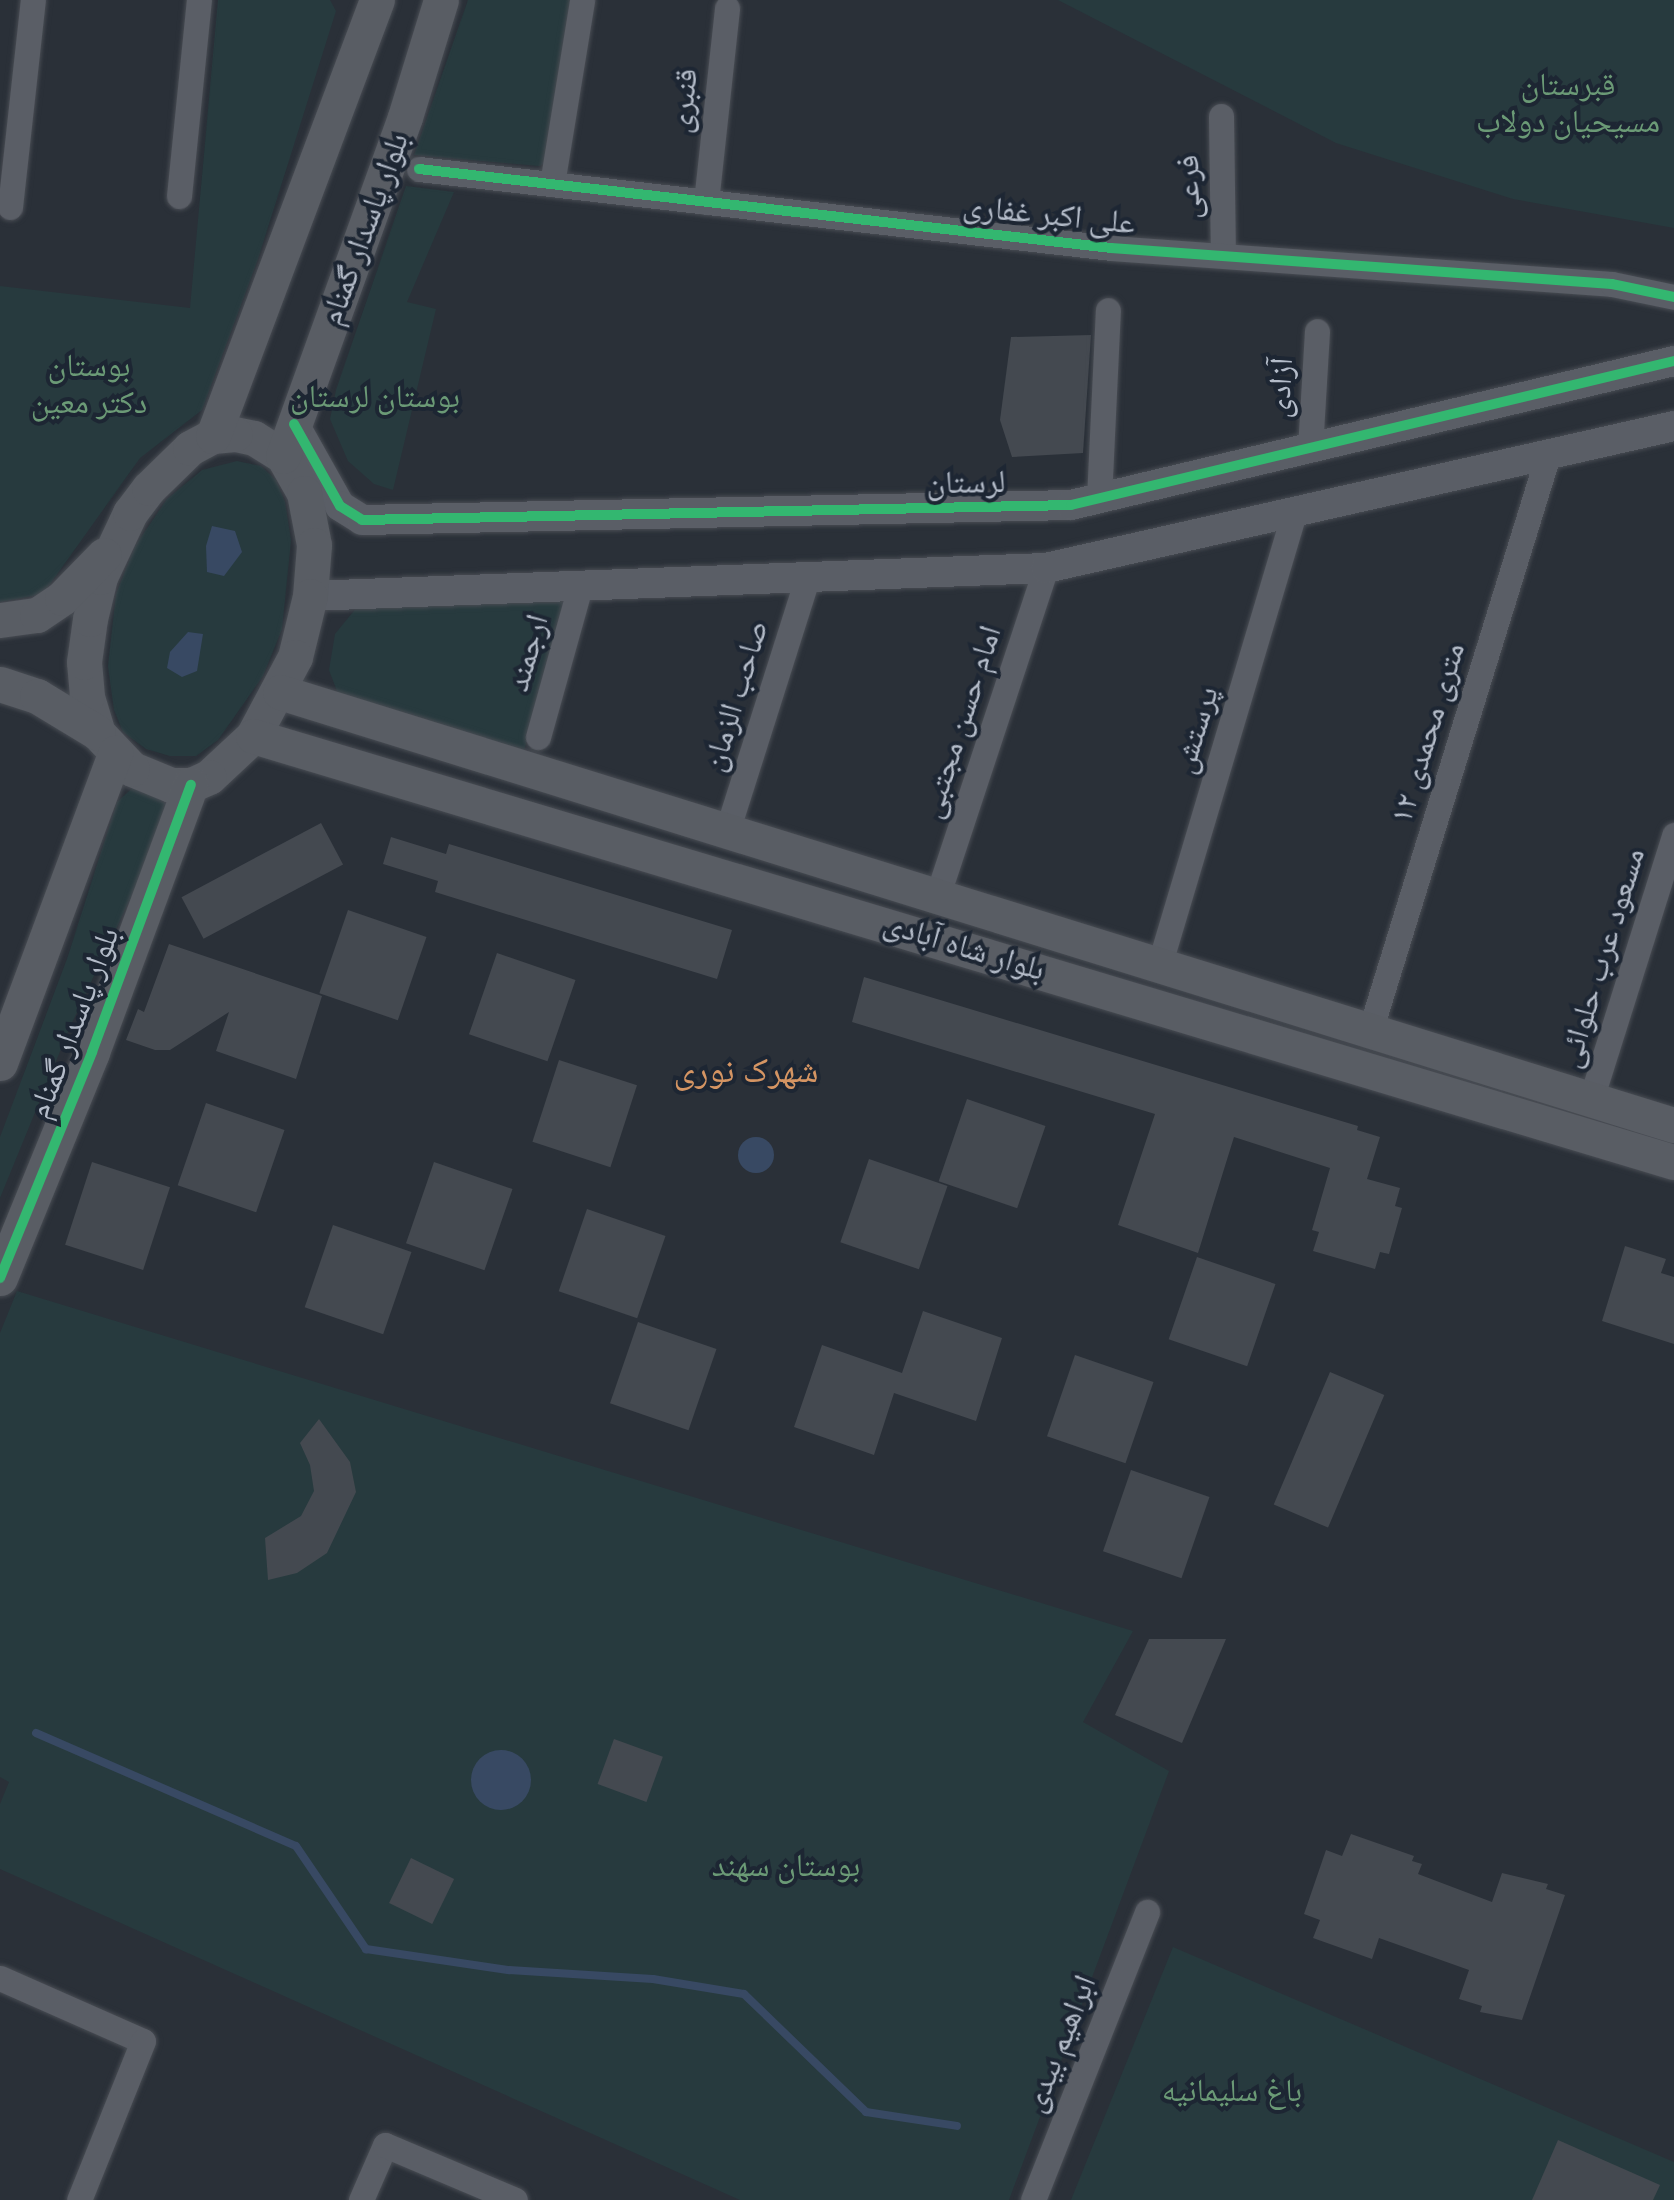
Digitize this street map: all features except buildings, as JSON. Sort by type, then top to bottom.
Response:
[{"type":"main road","name":"بلوار پاسدار گمنام","points":[[213,436],[377,0]]},
{"type":"main road","name":"بلوار پاسدار گمنام","points":[[288,440],[405,117],[441,0]]},
{"type":"main road","points":[[0,684],[36,696],[107,743],[153,780],[191,785],[233,758],[253,736],[280,692],[294,658],[310,596],[311,517],[288,440],[235,434],[213,436],[190,448],[148,488],[100,577],[84,662],[87,696],[107,743]]},
{"type":"main road","points":[[0,620],[37,615],[62,598],[116,544]]},
{"type":"main road","name":"بلوار شاه آبادی","points":[[280,692],[1674,1125]]},
{"type":"main road","name":"بلوار شاه آبادی","points":[[253,736],[1674,1162]]},
{"type":"main road","name":"بلوار پاسدار گمنام","points":[[0,1063],[107,743]]},
{"type":"main road","name":"بلوار پاسدار گمنام","points":[[0,1278],[92,1052],[191,785]]},
{"type":"street","points":[[10,207],[33,0]]},
{"type":"street","points":[[179,196],[198,0]]},
{"type":"street","points":[[352,0],[364,38]]},
{"type":"street","points":[[552,184],[582,0]]},
{"type":"street","name":"قنبری","points":[[706,202],[727,8]]},
{"type":"street","name":"فرعی","points":[[1220,116],[1223,256]]},
{"type":"street","name":"علی اکبر غفاری","points":[[419,168],[1092,246],[1612,284],[1674,297]]},
{"type":"street","points":[[1098,499],[1108,310]]},
{"type":"street","name":"آزادی","points":[[1310,449],[1317,331]]},
{"type":"street","name":"لرستان","points":[[288,440],[340,506],[362,520],[1071,506],[1674,361]]},
{"type":"street","points":[[310,596],[1046,568],[1674,426]]},
{"type":"street","name":"۱۲ متری محمدی","points":[[1370,1031],[1548,455]]},
{"type":"street","name":"پرستش","points":[[1159,966],[1294,514]]},
{"type":"street","name":"امام حسن مجتبی","points":[[937,897],[1046,568]]},
{"type":"street","name":"صاحب الزمان","points":[[727,832],[806,580]]},
{"type":"street","name":"ارجمند","points":[[538,737],[580,588]]},
{"type":"street","name":"مسعود عرب حلوائی","points":[[1591,1100],[1674,835]]},
{"type":"street","name":"ابراهیم بیدی","points":[[1032,2200],[1147,1912]]},
{"type":"street","points":[[0,1978],[144,2042],[80,2200]]},
{"type":"street","points":[[360,2200],[384,2144],[514,2200]]},
{"type":"green space","name":"بوستان دکتر معین","points":[[218,0],[330,0],[336,11],[258,259],[202,410],[140,458],[43,594],[0,602],[0,286],[190,308]]},
{"type":"green space","points":[[468,0],[580,0],[554,161],[539,166],[414,155]]},
{"type":"green space","name":"قبرستان مسیحیان دولاب","points":[[1058,0],[1674,0],[1674,228],[1513,199],[1336,143]]},
{"type":"green space","name":"بوستان لرستان","points":[[406,186],[454,192],[407,302],[436,309],[393,490],[374,484],[348,461],[330,419],[336,390]]},
{"type":"green space","points":[[237,461],[261,466],[276,480],[285,502],[291,540],[282,629],[263,676],[218,740],[196,756],[170,756],[146,749],[123,732],[114,710],[108,666],[116,594],[135,546],[167,499],[202,470]]},
{"type":"green space","points":[[567,596],[521,762],[340,699],[329,670],[335,634],[357,607]]},
{"type":"green space","points":[[138,783],[177,799],[70,1027],[0,1198],[0,1137],[67,959],[117,802]]},
{"type":"green space","name":"بوستان سهند","points":[[17,1291],[1133,1631],[1083,1722],[1169,1771],[1009,2200],[740,2200],[0,1869],[0,1804],[9,1782],[0,1777],[0,1333]]},
{"type":"green space","name":"باغ سلیمانیه","points":[[1173,1947],[1674,2162],[1674,2200],[1071,2200]]},
{"type":"water","points":[[212,526],[235,531],[242,552],[224,576],[207,572],[206,546]]},
{"type":"water","points":[[188,632],[203,634],[197,671],[182,677],[167,668],[170,652]]},
{"type":"water","points":[[756,1137],[769,1142],[774,1155],[769,1168],[756,1173],[743,1168],[738,1155],[743,1142]]},
{"type":"water","points":[[501,1750],[522,1759],[531,1780],[522,1801],[501,1810],[480,1801],[471,1780],[480,1759]]},
{"type":"waterway","points":[[36,1733],[296,1846],[366,1949],[509,1970],[653,1979],[744,1994],[866,2112],[957,2126]]},
{"type":"cycle path","points":[[419,169],[1111,248],[1612,284],[1674,297]]},
{"type":"cycle path","points":[[294,424],[340,506],[362,520],[1071,505],[1674,361]]},
{"type":"cycle path","points":[[0,1278],[92,1052],[191,785]]},
{"type":"district","name":"شهرک نوری","points":[[746,1071]]}]
